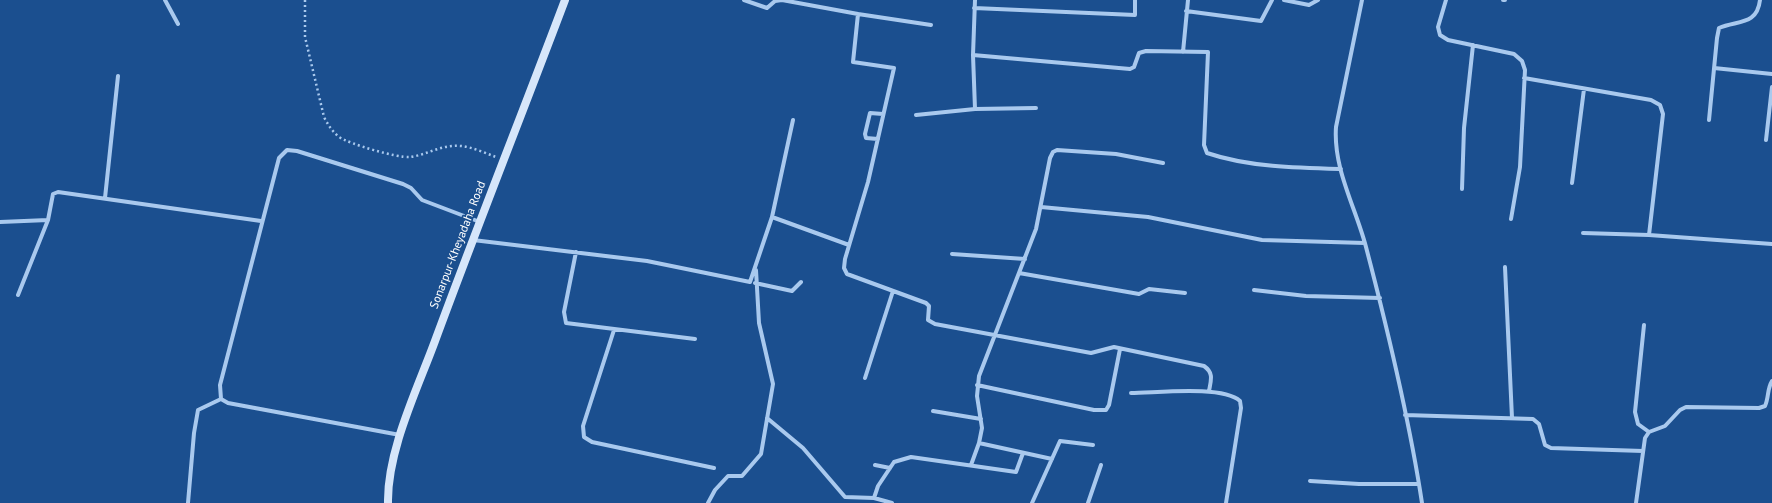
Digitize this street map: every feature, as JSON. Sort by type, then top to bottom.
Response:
[{"type":"main road","name":"Sonarpur-Kheyadaha Road","points":[[388,503],[388,484],[394,454],[472,240],[565,0]]},
{"type":"street","points":[[165,0],[178,24]]},
{"type":"street","points":[[744,0],[767,8],[775,1],[790,1],[858,14],[930,25]]},
{"type":"street","points":[[975,0],[973,55],[975,109]]},
{"type":"street","points":[[974,8],[1135,15],[1135,0]]},
{"type":"street","points":[[1183,52],[1188,0]]},
{"type":"street","points":[[1186,11],[1261,21],[1272,0]]},
{"type":"street","points":[[1284,0],[1309,5],[1318,0]]},
{"type":"street","points":[[1446,0],[1438,27],[1440,35],[1448,40],[1514,54],[1522,61],[1525,70],[1518,178],[1511,219]]},
{"type":"street","points":[[1708,120],[1719,28],[1729,24],[1745,23],[1752,17],[1759,6],[1760,0]]},
{"type":"street","points":[[1361,1],[1336,127],[1335,144],[1341,170],[1365,243],[1380,298],[1405,414],[1422,503]]},
{"type":"street","points":[[858,14],[853,62],[894,68],[868,182],[849,245],[844,268],[847,274],[926,303],[929,306],[928,320],[931,323],[1091,353],[1099,352],[1108,348],[1120,349],[1204,366],[1210,371],[1212,376],[1209,392]]},
{"type":"street","points":[[1462,189],[1464,128],[1473,45]]},
{"type":"street","points":[[973,55],[1130,69],[1134,67],[1139,53],[1146,51],[1208,52],[1204,145],[1207,153],[1219,157],[1287,168],[1341,170]]},
{"type":"street","points":[[1714,68],[1772,74]]},
{"type":"street","points":[[105,198],[118,76]]},
{"type":"street","points":[[1524,78],[1652,100],[1660,105],[1663,114],[1649,235]]},
{"type":"street","points":[[1766,140],[1772,87]]},
{"type":"street","points":[[1572,183],[1584,88]]},
{"type":"street","points":[[916,115],[975,109],[1036,108]]},
{"type":"street","points":[[878,139],[866,138],[865,134],[870,113],[883,114]]},
{"type":"street","points":[[750,282],[772,217],[793,120]]},
{"type":"street","points":[[401,435],[228,403],[221,399],[219,393],[220,385],[279,158],[287,150],[297,151],[403,184],[411,188],[422,200],[480,222]]},
{"type":"street","points":[[972,465],[979,442],[982,419],[978,405],[977,385],[1036,229],[1050,158],[1053,152],[1057,150],[1116,154],[1162,163]]},
{"type":"street","points":[[18,295],[48,220],[53,194],[64,192],[262,222]]},
{"type":"street","points":[[1041,207],[1148,217],[1262,240],[1365,243]]},
{"type":"street","points":[[772,217],[849,245]]},
{"type":"street","points":[[0,222],[48,220]]},
{"type":"street","points":[[1583,233],[1649,235],[1772,244]]},
{"type":"street","points":[[472,240],[647,261],[792,291],[801,282]]},
{"type":"street","points":[[576,252],[564,319],[566,323],[695,339]]},
{"type":"street","points":[[952,254],[1025,259]]},
{"type":"street","points":[[1505,267],[1512,418]]},
{"type":"street","points":[[708,503],[716,490],[728,476],[742,476],[761,454],[773,384],[759,323],[756,268]]},
{"type":"street","points":[[1019,274],[1139,294],[1149,289],[1185,293]]},
{"type":"street","points":[[1254,290],[1306,296],[1380,298]]},
{"type":"street","points":[[865,378],[893,291]]},
{"type":"street","points":[[1644,325],[1635,412],[1638,424],[1648,432]]},
{"type":"street","points":[[614,330],[583,426],[584,438],[592,442],[714,468]]},
{"type":"street","points":[[977,385],[1094,410],[1106,410],[1109,405],[1120,349]]},
{"type":"street","points":[[1636,503],[1645,438],[1648,432],[1665,426],[1680,410],[1686,407],[1759,408],[1765,406],[1768,399],[1768,387],[1772,380]]},
{"type":"street","points":[[1131,394],[1209,392],[1235,396],[1240,401],[1241,408],[1226,503]]},
{"type":"street","points":[[188,503],[194,432],[198,410],[221,399]]},
{"type":"street","points":[[933,411],[982,419]]},
{"type":"street","points":[[1405,414],[1533,419],[1539,424],[1545,445],[1551,448],[1643,451]]},
{"type":"street","points":[[767,418],[803,448],[846,497],[874,498],[888,502]]},
{"type":"street","points":[[1032,503],[1060,441],[1092,445]]},
{"type":"street","points":[[979,442],[1052,459]]},
{"type":"street","points":[[874,498],[878,486],[894,462],[911,457],[1016,472],[1023,453]]},
{"type":"street","points":[[875,465],[890,468]]},
{"type":"street","points":[[1088,503],[1101,465]]},
{"type":"street","points":[[1310,481],[1359,484],[1419,484]]},
{"type":"path","points":[[305,0],[305,37],[324,117],[329,128],[339,137],[349,142],[400,157],[419,155],[445,147],[462,146],[504,159]]}]
